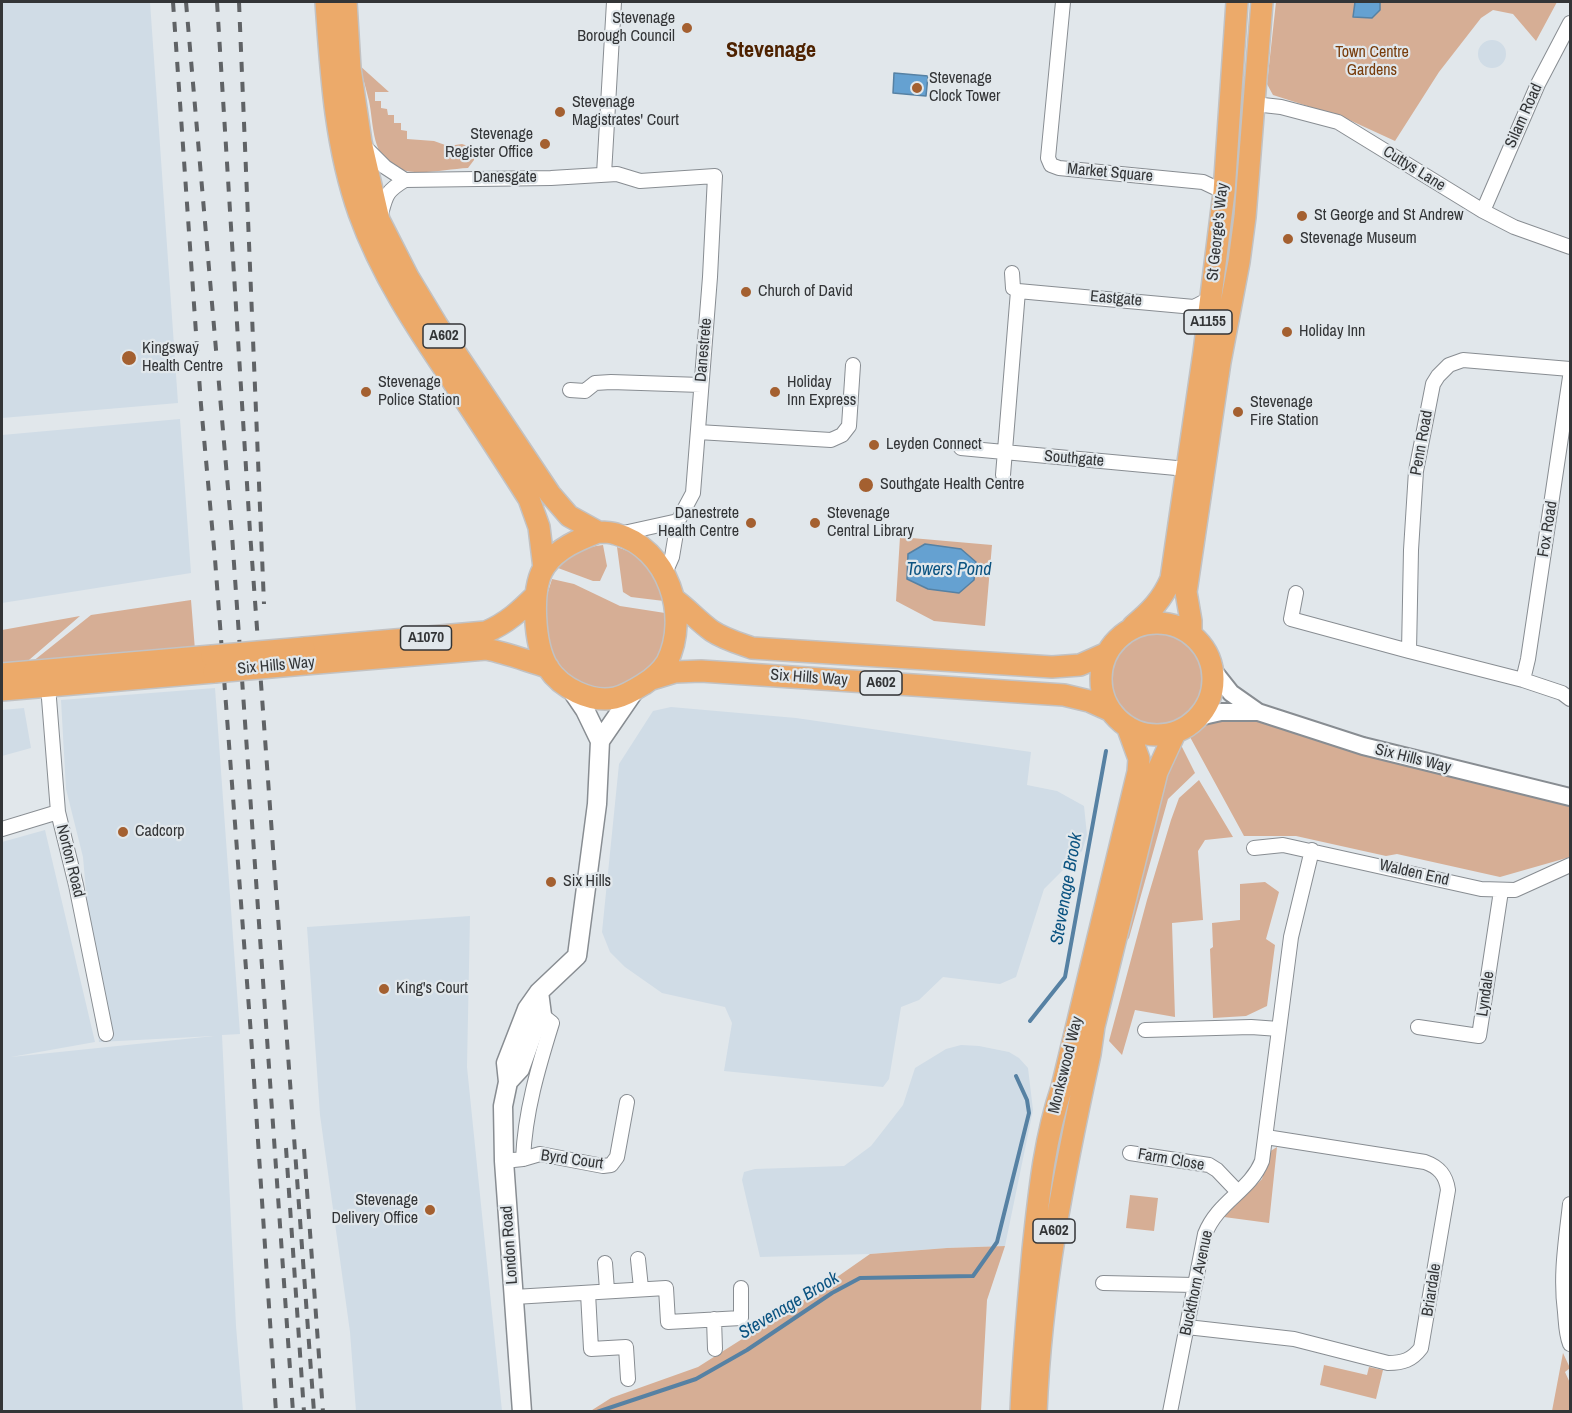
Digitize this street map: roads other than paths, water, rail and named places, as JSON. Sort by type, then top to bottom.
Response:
[{"type":"main road","name":"A602","points":[[326,2],[334,107],[358,211],[372,246],[400,301],[529,499],[539,527],[544,568],[536,595],[537,630],[541,652],[548,667],[554,676],[570,688],[590,697],[615,698],[643,685],[666,664],[672,649],[676,620],[674,599],[664,573],[645,550],[569,516],[550,494],[437,325],[408,277],[379,220],[361,142],[350,68],[346,2]]},
{"type":"main road","name":"St George's Way","points":[[1133,626],[1161,600],[1171,579],[1224,192],[1237,2]]},
{"type":"main road","name":"St George's Way","points":[[1191,634],[1186,592],[1220,362],[1245,217],[1262,2]]},
{"type":"main road","points":[[544,568],[559,551],[607,533]]},
{"type":"main road","name":"Six Hills Way","points":[[2,674],[213,664],[305,656],[486,632],[504,624],[536,595]]},
{"type":"main road","name":"Six Hills Way","points":[[674,599],[690,610],[712,631],[752,648],[1052,667],[1080,665],[1107,653]]},
{"type":"main road","points":[[1133,626],[1161,623],[1179,627],[1191,634],[1208,656],[1212,669],[1212,686],[1208,701],[1199,717],[1175,733]]},
{"type":"main road","name":"A602","points":[[1107,653],[1113,642],[1133,626]]},
{"type":"main road","name":"Six Hills Way","points":[[305,656],[486,649],[548,667]]},
{"type":"main road","points":[[1107,653],[1102,666],[1101,678],[1109,710]]},
{"type":"main road","name":"Six Hills Way","points":[[2,690],[213,664]]},
{"type":"main road","name":"Six Hills Way","points":[[643,685],[675,672],[701,672],[1064,695],[1089,700],[1109,710]]},
{"type":"main road","points":[[600,741],[643,685]]},
{"type":"main road","name":"London Road","points":[[520,1410],[521,1380],[504,1161],[503,1114],[508,1082],[506,1063],[527,1009],[539,992],[577,956],[597,804],[600,741],[585,710],[570,688]]},
{"type":"main road","name":"A602","points":[[1109,710],[1136,731],[1154,735],[1175,733]]},
{"type":"main road","name":"Monkswood Way","points":[[1021,1412],[1042,1168],[1054,1110],[1062,1087],[1138,772],[1139,759],[1127,726]]},
{"type":"main road","name":"Monkswood Way","points":[[1036,1412],[1051,1252],[1094,1026],[1157,772],[1175,733]]},
{"type":"main road","points":[[539,992],[542,1015]]},
{"type":"main road","name":"London Road","points":[[508,1082],[520,1069],[542,1015]]},
{"type":"street","points":[[604,174],[614,2]]},
{"type":"street","name":"Market Square","points":[[1063,2],[1048,158],[1051,165],[1059,168],[1203,182],[1224,192]]},
{"type":"street","name":"Silam Road","points":[[1483,211],[1529,103],[1570,23]]},
{"type":"street","name":"Cuttys Lane","points":[[1254,104],[1281,107],[1338,122],[1483,211],[1514,227],[1570,247]]},
{"type":"street","points":[[361,142],[385,167],[405,180],[391,188],[386,196],[379,220]]},
{"type":"street","name":"Danesgate","points":[[405,180],[551,178],[617,174],[640,181],[715,176]]},
{"type":"street","name":"Danestrete","points":[[664,573],[672,557],[672,545],[678,520],[693,493],[710,277],[715,176]]},
{"type":"street","points":[[1003,475],[1018,291],[1013,288],[1012,273]]},
{"type":"street","name":"Eastgate","points":[[1018,291],[1194,307],[1211,298]]},
{"type":"street","name":"Penn Road","points":[[1409,651],[1411,549],[1416,471],[1431,394],[1438,376],[1449,365],[1463,360],[1570,369]]},
{"type":"street","points":[[698,432],[831,440],[842,435],[849,426],[853,365]]},
{"type":"street","name":"Fox Road","points":[[1522,680],[1528,659],[1570,377]]},
{"type":"street","points":[[570,390],[585,391],[595,383],[611,382],[701,385]]},
{"type":"street","name":"Southgate","points":[[961,448],[1187,469]]},
{"type":"street","points":[[607,533],[678,520]]},
{"type":"street","points":[[1296,593],[1291,619],[1522,680],[1562,693],[1570,699]]},
{"type":"street","name":"Six Hills Way","points":[[1212,669],[1231,693],[1258,712],[1362,746],[1570,797]]},
{"type":"street","name":"Norton Road","points":[[48,686],[58,812],[76,885],[106,1034]]},
{"type":"street","name":"Six Hills Way","points":[[1199,717],[1221,712],[1258,712]]},
{"type":"street","points":[[2,829],[58,812]]},
{"type":"street","name":"Walden End","points":[[1254,848],[1283,845],[1481,889],[1501,891],[1515,890],[1570,865]]},
{"type":"street","name":"Buckthorn Avenue","points":[[1170,1412],[1204,1234],[1224,1204],[1258,1170],[1266,1137],[1291,937],[1311,850]]},
{"type":"street","name":"Lyndale","points":[[1418,1027],[1479,1036],[1501,891]]},
{"type":"street","points":[[523,1159],[533,1087],[552,1023],[542,1015]]},
{"type":"street","points":[[1145,1030],[1251,1027],[1279,1029]]},
{"type":"street","name":"Byrd Court","points":[[504,1161],[540,1154],[603,1166],[611,1165],[617,1157],[627,1102]]},
{"type":"street","name":"Briardale","points":[[1187,1327],[1294,1339],[1388,1363],[1401,1363],[1409,1360],[1422,1348],[1448,1190],[1442,1172],[1433,1164],[1425,1161],[1266,1137]]},
{"type":"street","name":"Farm Close","points":[[1130,1153],[1209,1166],[1238,1192]]},
{"type":"street","points":[[1570,1204],[1563,1267],[1568,1314],[1567,1337],[1570,1344]]},
{"type":"street","points":[[638,1260],[641,1288]]},
{"type":"street","points":[[605,1263],[607,1290]]},
{"type":"street","points":[[1103,1283],[1194,1285]]},
{"type":"street","points":[[514,1297],[666,1288],[668,1322],[741,1318],[741,1288]]},
{"type":"street","points":[[588,1293],[591,1349],[626,1347],[628,1379]]},
{"type":"street","points":[[714,1319],[715,1349]]},
{"type":"water","points":[[1355,2],[1380,2],[1380,10],[1372,18],[1353,17]]},
{"type":"water","points":[[894,73],[928,76],[926,96],[893,93]]},
{"type":"water","name":"Towers Pond","points":[[925,544],[961,549],[976,562],[974,580],[959,593],[928,589],[907,579],[908,554]]},
{"type":"waterway","name":"Stevenage Brook","points":[[1030,1021],[1065,977],[1106,751]]},
{"type":"waterway","name":"Stevenage Brook","points":[[597,1412],[696,1379],[747,1350],[832,1293],[860,1278],[973,1276],[997,1242],[1029,1113],[1027,1100],[1016,1076]]},
{"type":"railway","points":[[173,2],[201,405],[251,1035],[276,1412]]},
{"type":"railway","points":[[186,2],[232,535],[293,1412]]},
{"type":"railway","points":[[217,2],[250,532],[314,1412]]},
{"type":"railway","points":[[239,2],[264,604]]},
{"type":"railway","points":[[286,1148],[304,1412]]},
{"type":"railway","points":[[304,1149],[323,1412]]},
{"type":"place","name":"Stevenage Borough Council","points":[[687,28]]},
{"type":"place","name":"Stevenage Clock Tower","points":[[917,88]]},
{"type":"place","name":"Stevenage Magistrates' Court","points":[[560,112]]},
{"type":"place","name":"Stevenage Register Office","points":[[545,144]]},
{"type":"place","name":"St George and St Andrew","points":[[1302,216]]},
{"type":"place","name":"Stevenage Museum","points":[[1288,239]]},
{"type":"place","name":"Church of David","points":[[746,292]]},
{"type":"place","name":"Holiday Inn","points":[[1287,332]]},
{"type":"place","name":"Kingsway Health Centre","points":[[129,358]]},
{"type":"place","name":"Stevenage Police Station","points":[[366,392]]},
{"type":"place","name":"Holiday Inn Express","points":[[775,392]]},
{"type":"place","name":"Stevenage Fire Station","points":[[1238,412]]},
{"type":"place","name":"Leyden Connect","points":[[874,445]]},
{"type":"place","name":"Southgate Health Centre","points":[[866,485]]},
{"type":"place","name":"Danestrete Health Centre","points":[[751,523]]},
{"type":"place","name":"Stevenage Central Library","points":[[815,523]]},
{"type":"place","name":"Cadcorp","points":[[123,832]]},
{"type":"place","name":"Six Hills","points":[[551,882]]},
{"type":"place","name":"King's Court","points":[[384,989]]},
{"type":"place","name":"Stevenage Delivery Office","points":[[430,1210]]},
{"type":"district","name":"Stevenage","points":[[771,51]]},
{"type":"park label","name":"Town Centre Gardens","points":[[1372,62]]}]
